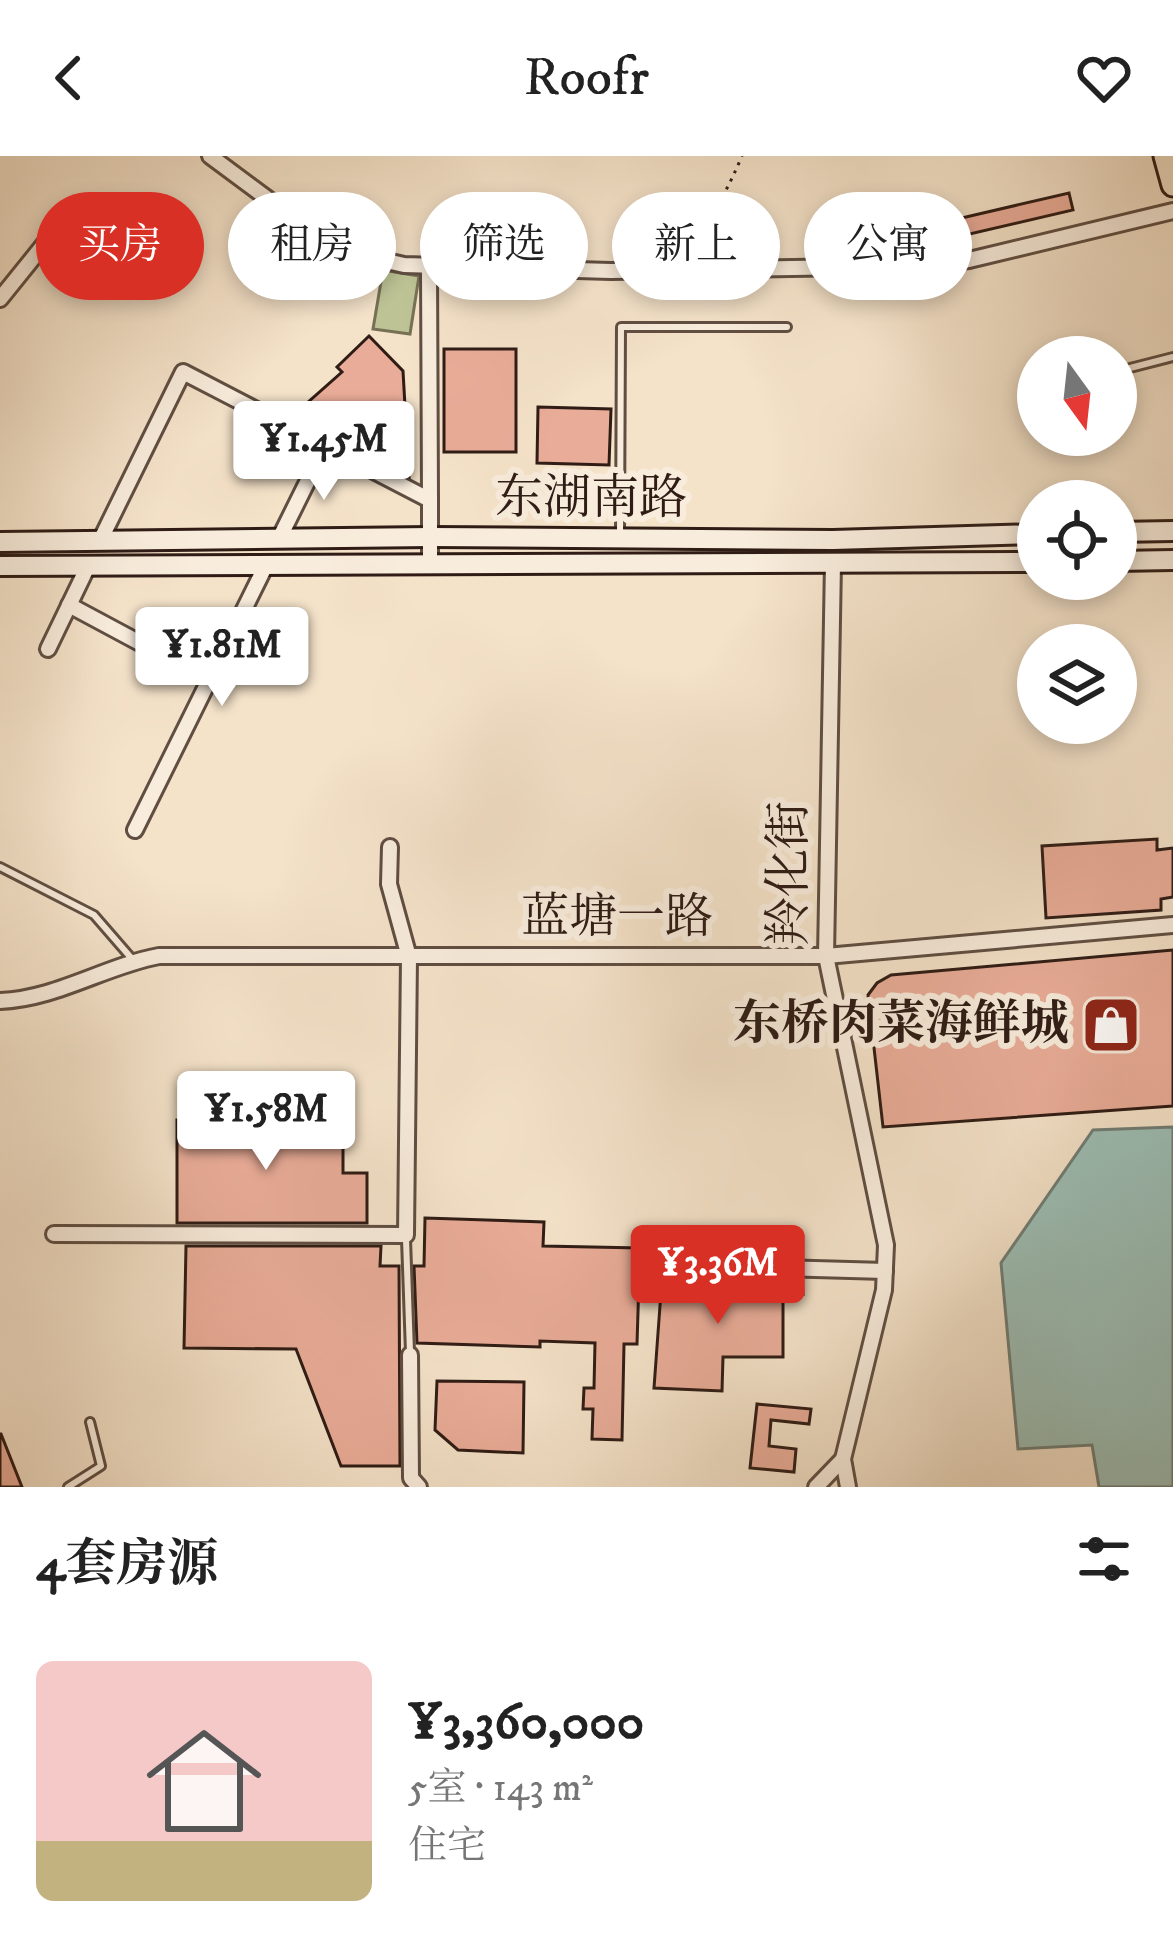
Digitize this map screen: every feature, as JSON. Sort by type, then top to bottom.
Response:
[{"type":"main road","points":[[1166,156],[1173,185]]},
{"type":"main road","points":[[1137,532],[1173,531]]},
{"type":"main road","name":"东湖南路","points":[[0,542],[431,537],[833,540],[1017,535]]},
{"type":"main road","points":[[1137,561],[1173,560]]},
{"type":"main road","name":"东湖南路","points":[[0,566],[1017,562]]},
{"type":"street","points":[[210,156],[335,243],[369,257],[420,265]]},
{"type":"street","points":[[588,270],[914,266],[969,260],[1173,211]]},
{"type":"street","points":[[0,299],[36,254]]},
{"type":"street","points":[[429,300],[430,565]]},
{"type":"street","points":[[100,541],[183,372],[430,500]]},
{"type":"street","points":[[279,539],[325,446]]},
{"type":"street","name":"羚化街","points":[[833,563],[826,956],[886,1245],[884,1290],[843,1460]]},
{"type":"street","points":[[48,649],[88,566]]},
{"type":"street","points":[[134,830],[266,566]]},
{"type":"street","points":[[69,605],[209,680]]},
{"type":"street","points":[[54,1234],[406,1235],[409,957],[389,884],[390,847]]},
{"type":"street","name":"蓝塘一路","points":[[0,1001],[58,989],[159,956],[826,956],[1173,925]]},
{"type":"street","points":[[745,1267],[885,1271]]},
{"type":"street","points":[[410,1355],[411,1478],[419,1487]]},
{"type":"street","points":[[816,1487],[843,1460]]},
{"type":"street","points":[[843,1460],[848,1487]]},
{"type":"lane","points":[[620,538],[621,327],[787,327]]},
{"type":"lane","points":[[1137,366],[1173,357]]},
{"type":"lane","points":[[0,867],[94,915],[134,961]]},
{"type":"lane","points":[[406,1235],[410,1355]]},
{"type":"lane","points":[[68,1487],[101,1466],[90,1423]]},
{"type":"path","points":[[724,192],[742,156]]},
{"type":"green space","points":[[396,272],[419,276],[410,334],[373,329],[378,300],[396,300]]},
{"type":"water","points":[[1173,1127],[1173,1487],[1099,1487],[1092,1445],[1018,1449],[1001,1263],[1093,1130]]},
{"type":"building","points":[[1069,193],[1073,210],[972,233],[972,216]]},
{"type":"building","points":[[369,336],[403,371],[409,477],[307,424],[297,412],[342,372],[337,367]]},
{"type":"building","points":[[444,349],[516,349],[516,452],[444,452]]},
{"type":"building","points":[[538,407],[611,409],[609,465],[537,463]]},
{"type":"building","points":[[1157,839],[1157,850],[1173,848],[1173,897],[1161,899],[1161,910],[1046,918],[1042,846]]},
{"type":"building","points":[[1173,950],[1173,1106],[883,1127],[868,995],[877,983],[891,975]]},
{"type":"building","points":[[177,1120],[343,1120],[343,1173],[367,1173],[367,1223],[177,1223]]},
{"type":"building","points":[[425,1218],[544,1222],[543,1246],[640,1248],[637,1344],[624,1344],[622,1440],[592,1439],[593,1409],[583,1409],[584,1388],[594,1388],[595,1343],[540,1341],[540,1347],[417,1343],[414,1266],[424,1266]]},
{"type":"building","points":[[186,1246],[381,1246],[380,1266],[399,1266],[400,1466],[341,1466],[296,1349],[184,1348]]},
{"type":"building","points":[[682,1271],[802,1280],[803,1294],[783,1292],[783,1357],[723,1357],[722,1391],[654,1388],[661,1292],[681,1292]]},
{"type":"building","points":[[437,1381],[524,1382],[523,1453],[458,1450],[435,1430]]},
{"type":"building","points":[[757,1404],[811,1409],[809,1424],[771,1420],[769,1446],[796,1449],[794,1472],[750,1468]]},
{"type":"building","points":[[1,1434],[22,1487],[0,1487]]},
{"type":"place","name":"东桥肉菜海鲜城","points":[[1111,1025]]}]
